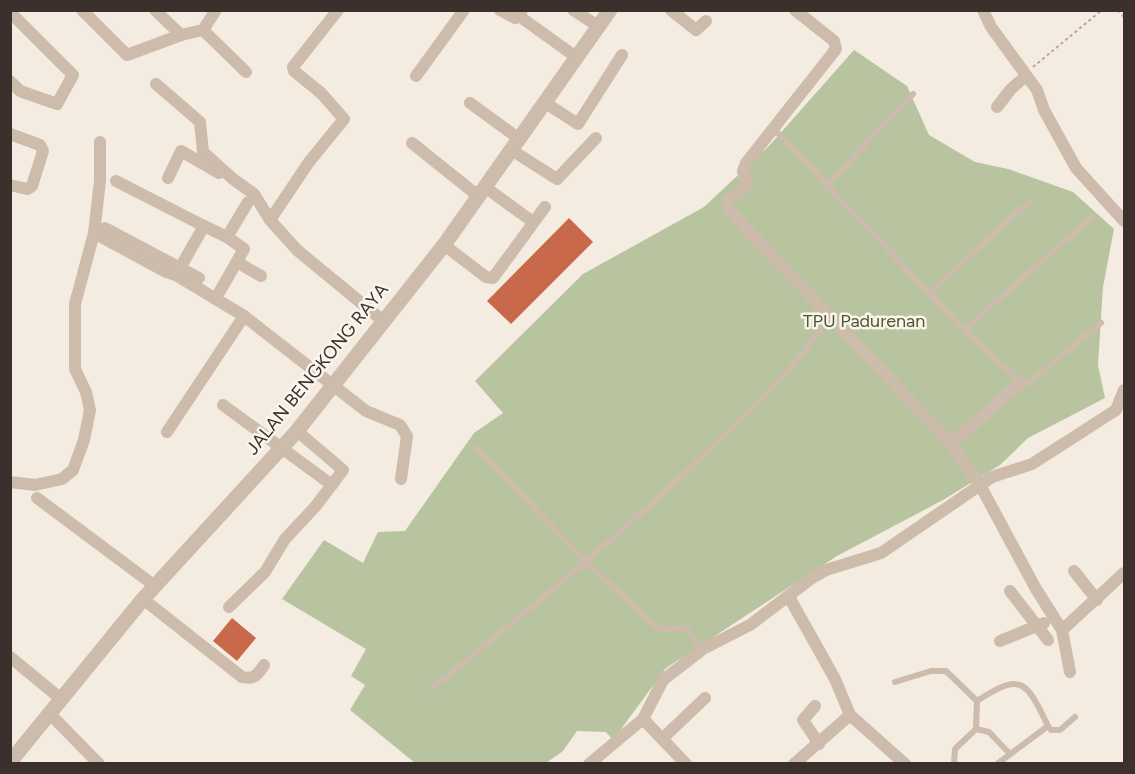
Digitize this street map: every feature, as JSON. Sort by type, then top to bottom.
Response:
[{"type":"street","points":[[82,10],[127,55],[181,35],[203,30],[216,10]]},
{"type":"street","points":[[155,10],[181,35]]},
{"type":"street","points":[[270,220],[309,162],[344,119],[321,93],[294,71],[293,67],[338,10]]},
{"type":"street","points":[[416,76],[464,10]]},
{"type":"street","points":[[500,10],[512,18],[520,13],[576,57]]},
{"type":"street","points":[[573,10],[598,26]]},
{"type":"street","name":"JALAN BENGKONG RAYA","points":[[17,760],[60,698],[143,599],[297,431],[444,244],[610,10]]},
{"type":"street","points":[[671,10],[696,30],[706,21]]},
{"type":"street","points":[[795,10],[834,40],[837,47],[775,130],[744,166],[743,171],[748,180],[745,189],[726,204],[828,317],[951,444],[980,485],[1053,620],[1062,630],[1070,672]]},
{"type":"street","points":[[983,10],[990,27],[1037,90],[1044,110],[1076,168],[1125,221]]},
{"type":"street","points":[[10,12],[73,75],[57,104],[20,91],[10,81]]},
{"type":"street","points":[[203,30],[246,72]]},
{"type":"street","points":[[544,102],[578,124],[622,55]]},
{"type":"street","points":[[997,107],[1025,75]]},
{"type":"street","points":[[156,84],[200,122],[203,152],[254,194],[270,220],[297,250],[382,320]]},
{"type":"street","points":[[470,103],[514,144],[557,179],[596,138]]},
{"type":"street","points":[[10,134],[40,145],[44,151],[32,186],[27,189],[10,185]]},
{"type":"street","points":[[10,482],[35,485],[62,479],[73,470],[84,440],[90,410],[86,392],[75,369],[75,304],[100,230],[100,142]]},
{"type":"street","points":[[412,143],[481,191],[533,222]]},
{"type":"street","points":[[168,178],[181,151],[233,179]]},
{"type":"street","points":[[116,181],[227,237],[244,249],[220,291]]},
{"type":"street","points":[[227,237],[248,202]]},
{"type":"street","points":[[444,244],[486,277],[493,278],[545,207]]},
{"type":"street","points":[[178,271],[204,226]]},
{"type":"street","points":[[100,230],[166,272],[178,271],[199,278]]},
{"type":"street","points":[[237,262],[261,276]]},
{"type":"street","points":[[178,271],[244,316],[366,411],[400,425],[407,436],[400,479]]},
{"type":"street","points":[[166,432],[244,316]]},
{"type":"street","points":[[951,444],[1021,382]]},
{"type":"street","points":[[590,764],[643,719],[663,680],[703,649],[750,625],[826,570],[881,553],[992,477],[1032,464],[1120,414],[1125,390]]},
{"type":"street","points":[[223,405],[282,446],[332,485]]},
{"type":"street","points":[[229,607],[265,572],[285,539],[343,470],[340,465],[297,431]]},
{"type":"street","points":[[37,498],[155,586]]},
{"type":"street","points":[[1074,571],[1097,600]]},
{"type":"street","points":[[1062,630],[1125,573]]},
{"type":"street","points":[[1010,591],[1048,640]]},
{"type":"street","points":[[789,597],[835,679],[850,715],[905,764]]},
{"type":"street","points":[[143,599],[242,677],[250,679],[256,676],[264,664]]},
{"type":"street","points":[[1000,641],[1053,620]]},
{"type":"street","points":[[10,657],[60,698]]},
{"type":"street","points":[[662,740],[705,698]]},
{"type":"street","points":[[815,706],[803,720],[819,744]]},
{"type":"street","points":[[49,713],[99,764]]},
{"type":"street","points":[[794,764],[850,715]]},
{"type":"street","points":[[643,719],[686,764]]},
{"type":"lane","points":[[827,185],[913,94]]},
{"type":"lane","points":[[775,130],[964,330],[1021,382],[1027,384],[1101,323]]},
{"type":"lane","points":[[929,293],[1030,201]]},
{"type":"lane","points":[[964,330],[1092,217]]},
{"type":"lane","points":[[431,689],[587,563],[755,405],[792,367],[828,317]]},
{"type":"lane","points":[[477,448],[587,563],[658,628],[668,631],[679,627],[687,629],[703,649]]},
{"type":"lane","points":[[895,682],[931,671],[946,671],[977,701],[976,729]]},
{"type":"lane","points":[[977,701],[1000,686],[1016,683],[1031,693],[1051,730],[1060,730],[1075,717]]},
{"type":"lane","points":[[997,764],[1048,726]]},
{"type":"lane","points":[[954,764],[955,749],[965,736],[976,729],[989,732],[1010,754]]},
{"type":"path","points":[[1025,75],[1102,10]]},
{"type":"path","points":[[1118,10],[1125,17]]},
{"type":"green space","name":"TPU Padurenan","points":[[854,50],[907,86],[929,135],[975,162],[1008,169],[1073,192],[1114,229],[1103,287],[1098,365],[1105,398],[1028,438],[1000,465],[943,500],[837,556],[666,668],[613,740],[606,732],[577,731],[563,751],[546,763],[415,763],[350,710],[365,685],[351,676],[366,649],[282,599],[324,540],[363,563],[378,532],[405,531],[474,433],[503,413],[475,381],[583,274],[704,207],[769,146]]},
{"type":"building","points":[[569,218],[593,242],[511,324],[487,301]]},
{"type":"building","points":[[232,618],[256,638],[237,661],[213,641]]}]
